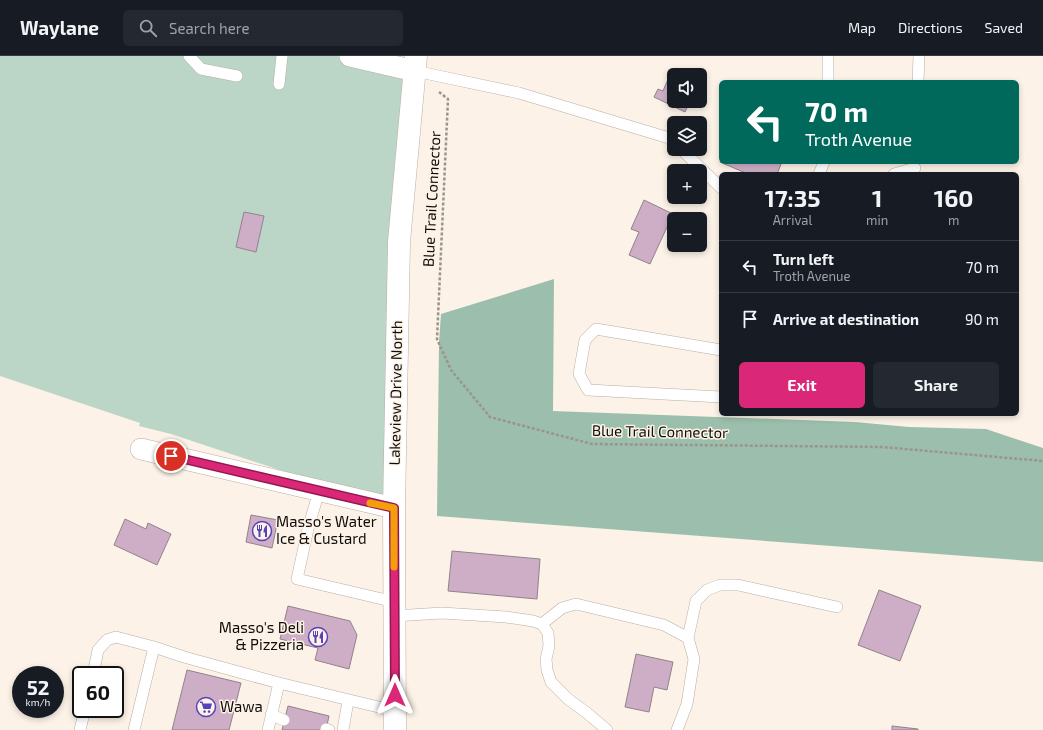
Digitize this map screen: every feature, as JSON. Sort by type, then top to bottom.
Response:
[{"type":"main road","name":"Lakeview Drive North","points":[[395,721],[394,508],[399,242],[416,64]]},
{"type":"street","points":[[350,56],[416,64]]},
{"type":"street","points":[[142,449],[394,508]]},
{"type":"lane","points":[[189,56],[201,69],[237,76]]},
{"type":"lane","points":[[279,84],[282,56]]},
{"type":"lane","points":[[828,56],[828,80]]},
{"type":"lane","points":[[918,80],[919,56]]},
{"type":"lane","points":[[416,64],[519,92],[667,137]]},
{"type":"lane","points":[[688,156],[719,186]]},
{"type":"lane","points":[[902,172],[917,168]]},
{"type":"lane","points":[[719,350],[596,330],[585,340],[579,374],[588,390],[719,397]]},
{"type":"lane","points":[[319,491],[308,529],[297,579],[395,609],[506,617],[533,621],[542,624],[548,633],[549,646],[546,659],[547,670],[551,682],[568,699],[607,730]]},
{"type":"lane","points":[[677,730],[687,704],[694,659],[688,638],[696,601],[707,590],[720,585],[738,585],[837,608]]},
{"type":"lane","points":[[542,624],[562,608],[576,604],[664,625],[688,638]]},
{"type":"lane","points":[[95,666],[98,650],[107,640],[116,637],[278,683],[348,701],[395,721]]},
{"type":"lane","points":[[134,730],[154,647]]},
{"type":"lane","points":[[268,730],[278,683]]},
{"type":"lane","points":[[343,730],[348,701]]},
{"type":"lane","points":[[272,715],[284,720]]},
{"type":"lane","points":[[81,730],[83,718]]},
{"type":"path","name":"Blue Trail Connector","points":[[416,64],[448,99],[437,339],[451,370],[490,417],[592,444],[882,447],[1043,461]]},
{"type":"green space","points":[[0,56],[350,56],[415,71],[394,508],[171,434],[139,426],[140,423],[0,376]]},
{"type":"green space","points":[[554,279],[553,411],[855,422],[909,427],[986,429],[1043,448],[1043,562],[437,516],[439,342],[441,314]]},
{"type":"building","points":[[667,82],[667,103],[654,97],[658,89],[663,91]]},
{"type":"building","points":[[677,108],[687,108],[685,112]]},
{"type":"building","points":[[725,164],[781,164],[778,172],[743,172]]},
{"type":"building","points":[[644,200],[669,212],[667,212],[667,227],[650,264],[629,255],[639,232],[631,229]]},
{"type":"building","points":[[244,212],[264,216],[256,252],[236,247]]},
{"type":"building","name":"Masso's Water Ice & Custard","points":[[251,515],[278,520],[272,548],[246,542]]},
{"type":"building","points":[[125,519],[146,529],[148,523],[171,534],[157,565],[114,545]]},
{"type":"building","points":[[452,551],[540,559],[537,599],[448,591]]},
{"type":"building","points":[[879,590],[921,606],[900,661],[858,645]]},
{"type":"building","name":"Masso's Deli & Pizzeria","points":[[288,606],[350,621],[357,635],[349,669],[315,660],[318,648],[280,639]]},
{"type":"building","points":[[636,654],[673,662],[667,690],[654,687],[649,712],[625,707]]},
{"type":"building","name":"Wawa","points":[[187,670],[241,683],[229,730],[172,730]]},
{"type":"building","name":"Wawa","points":[[288,706],[329,716],[326,730],[282,730]]},
{"type":"building","points":[[892,726],[918,729],[918,730],[892,730]]},
{"type":"slow traffic","points":[[370,503],[394,508],[394,567]]},
{"type":"place","name":"Masso's Water Ice & Custard","points":[[262,531]]},
{"type":"place","name":"Masso's Deli & Pizzeria","points":[[318,637]]},
{"type":"place","name":"Wawa","points":[[206,707]]},
{"type":"route","points":[[171,456],[394,508],[395,695]]}]
